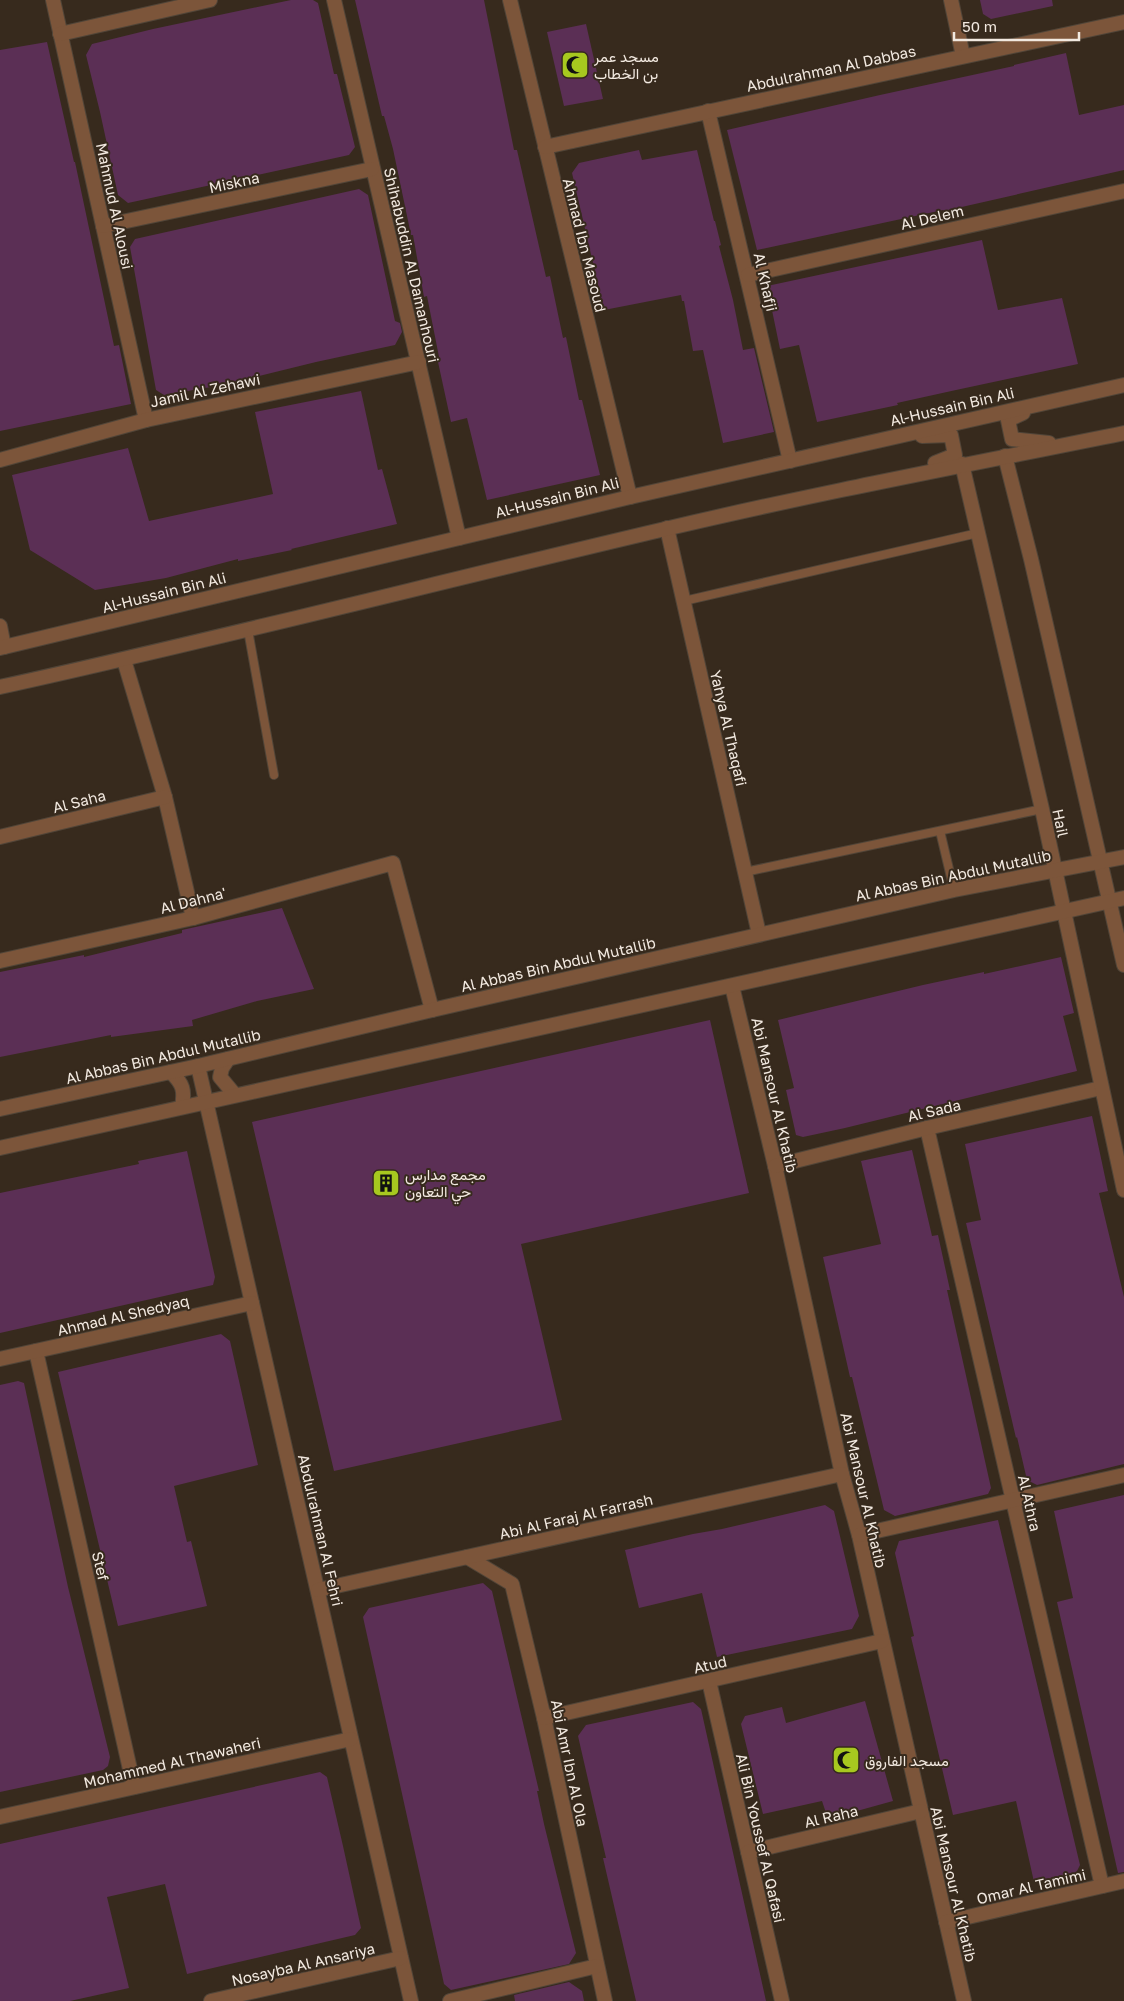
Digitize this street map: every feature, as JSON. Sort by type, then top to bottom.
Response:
[{"type":"street","name":"Mahmud Al Alousi","points":[[52,0],[146,420]]},
{"type":"street","points":[[60,34],[210,0]]},
{"type":"street","name":"Shihabuddin Al Damanhouri","points":[[334,0],[459,538]]},
{"type":"street","name":"Ahmad Ibn Masoud","points":[[510,0],[630,496]]},
{"type":"street","points":[[951,0],[963,56]]},
{"type":"street","name":"Abdulrahman Al Dabbas","points":[[545,147],[1124,22]]},
{"type":"street","name":"Al Khafji","points":[[708,111],[748,275],[790,461]]},
{"type":"street","name":"Miskna","points":[[103,226],[372,169]]},
{"type":"street","name":"Al Delem","points":[[748,275],[1124,191]]},
{"type":"street","name":"Jamil Al Zehawi","points":[[0,460],[146,420],[419,362]]},
{"type":"street","name":"Al-Hussain Bin Ali","points":[[2,648],[630,496],[1124,385]]},
{"type":"street","points":[[1051,400],[1008,420],[1012,439],[1066,444]]},
{"type":"street","points":[[0,687],[124,660],[667,528],[962,464],[1124,433]]},
{"type":"street","points":[[892,437],[951,435],[955,455],[900,478]]},
{"type":"street","name":"Hail","points":[[1006,456],[1101,862],[1117,900],[1124,965]]},
{"type":"street","name":"Hail","points":[[962,464],[1042,809],[1124,1190]]},
{"type":"street","name":"Yahya Al Thaqafi","points":[[667,528],[759,934]]},
{"type":"street","points":[[0,626],[2,648]]},
{"type":"street","points":[[124,660],[165,797],[193,918]]},
{"type":"street","name":"Al Saha","points":[[0,837],[165,797]]},
{"type":"street","name":"Al Abbas Bin Abdul Mutallib","points":[[0,1109],[198,1066],[954,890],[1124,857]]},
{"type":"street","name":"Al Dahna'","points":[[0,961],[193,918],[393,863],[432,1010]]},
{"type":"street","points":[[0,1148],[182,1106],[1117,900]]},
{"type":"street","name":"Abi Mansour Al Khatib","points":[[732,986],[775,1166],[842,1474],[859,1536],[964,2001]]},
{"type":"street","points":[[228,1059],[222,1068],[220,1077],[235,1095]]},
{"type":"street","name":"Abdulrahman Al Fehri","points":[[198,1066],[411,2001]]},
{"type":"street","points":[[171,1072],[180,1081],[185,1094],[182,1106]]},
{"type":"street","name":"Al Sada","points":[[775,1166],[927,1128],[1101,1088]]},
{"type":"street","name":"Al Athra","points":[[927,1128],[1102,1886]]},
{"type":"street","name":"Ahmad Al Shedyaq","points":[[0,1359],[252,1303]]},
{"type":"street","name":"Stef","points":[[36,1351],[134,1788]]},
{"type":"street","name":"Abi Al Faraj Al Farrash","points":[[318,1590],[842,1474]]},
{"type":"street","points":[[859,1536],[1013,1499],[1124,1476]]},
{"type":"street","name":"Abi Amr Ibn Al Ola","points":[[467,1557],[512,1584],[544,1718],[605,2001]]},
{"type":"street","name":"Atud","points":[[544,1718],[709,1682],[882,1641]]},
{"type":"street","name":"Ali Bin Youssef Al Qafasi","points":[[709,1682],[782,2001]]},
{"type":"street","name":"Mohammed Al Thawaheri","points":[[0,1817],[351,1739]]},
{"type":"street","name":"Al Raha","points":[[748,1852],[921,1811]]},
{"type":"street","name":"Omar Al Tamimi","points":[[946,1922],[1124,1881]]},
{"type":"street","name":"Nosayba Al Ansariya","points":[[211,2001],[401,1958]]},
{"type":"street","points":[[450,2001],[597,1966]]},
{"type":"lane","points":[[684,601],[978,534]]},
{"type":"lane","points":[[248,630],[274,775]]},
{"type":"lane","points":[[745,872],[1042,809]]},
{"type":"lane","points":[[940,831],[954,890]]},
{"type":"building","points":[[291,0],[313,0],[318,3],[334,74],[337,74],[355,147],[349,155],[128,203],[118,195],[86,55],[92,44]]},
{"type":"building","points":[[355,0],[484,0],[514,150],[517,150],[546,277],[550,276],[563,338],[566,337],[579,400],[582,400],[600,475],[487,500],[467,418],[451,422],[438,362],[440,362],[427,296],[424,297],[413,235],[411,235],[393,149],[384,116],[382,116]]},
{"type":"building","points":[[980,0],[1052,0],[1053,6],[991,19],[983,14]]},
{"type":"building","name":"مسجد عمر بن الخطاب","points":[[586,24],[603,99],[564,106],[547,32]]},
{"type":"building","points":[[47,42],[75,162],[114,346],[119,345],[131,404],[0,431],[0,50]]},
{"type":"building","points":[[1066,53],[1079,115],[1124,105],[1124,170],[944,211],[757,250],[727,130]]},
{"type":"building","points":[[639,150],[642,160],[697,150],[721,245],[719,246],[743,350],[754,348],[774,432],[723,443],[703,350],[693,351],[684,301],[682,301],[681,295],[604,310],[572,173],[579,163]]},
{"type":"building","points":[[359,189],[368,195],[395,321],[400,323],[402,332],[395,345],[223,385],[164,395],[156,390],[130,247],[135,239]]},
{"type":"building","points":[[982,240],[998,310],[1062,298],[1078,364],[817,422],[799,345],[780,349],[767,286]]},
{"type":"building","points":[[361,391],[378,470],[382,469],[397,524],[292,550],[238,561],[238,559],[166,578],[95,590],[30,550],[12,475],[128,448],[149,521],[273,494],[255,412]]},
{"type":"building","points":[[282,908],[314,989],[257,1001],[192,1020],[193,1026],[111,1037],[111,1035],[0,1057],[0,972],[84,955],[84,957],[182,933],[182,930]]},
{"type":"building","points":[[1061,957],[1074,1013],[1063,1016],[1077,1071],[845,1128],[803,1137],[796,1135],[786,1090],[794,1088],[778,1020],[923,985]]},
{"type":"building","points":[[710,1020],[749,1193],[521,1244],[562,1420],[334,1471],[252,1122]]},
{"type":"building","points":[[1092,1116],[1108,1191],[1099,1193],[1124,1297],[1124,1464],[1037,1485],[1027,1480],[966,1223],[981,1220],[965,1144]]},
{"type":"building","points":[[912,1150],[932,1236],[938,1235],[950,1290],[947,1290],[991,1488],[988,1494],[895,1516],[884,1510],[852,1377],[850,1377],[823,1257],[881,1244],[861,1161]]},
{"type":"building","points":[[187,1151],[215,1277],[213,1285],[0,1333],[0,1193],[139,1164],[138,1161]]},
{"type":"building","points":[[221,1334],[230,1341],[258,1465],[174,1486],[187,1542],[191,1541],[207,1606],[118,1626],[58,1372]]},
{"type":"building","points":[[18,1381],[24,1383],[68,1587],[110,1757],[108,1766],[103,1770],[0,1792],[0,1385]]},
{"type":"building","points":[[1124,1495],[1124,1872],[1118,1873],[1057,1602],[1073,1598],[1054,1511]]},
{"type":"building","points":[[825,1505],[834,1511],[859,1616],[852,1629],[717,1657],[702,1593],[639,1608],[625,1550]]},
{"type":"building","points":[[998,1520],[1080,1865],[1076,1873],[1034,1882],[1016,1801],[953,1815],[911,1637],[914,1636],[895,1553],[899,1541]]},
{"type":"building","points":[[483,1583],[492,1591],[539,1791],[537,1791],[544,1824],[576,1953],[569,1964],[451,1990],[444,1984],[363,1617],[369,1608]]},
{"type":"building","points":[[865,1701],[893,1801],[828,1819],[822,1801],[763,1814],[741,1724],[745,1716],[782,1707],[786,1723]]},
{"type":"building","points":[[693,1702],[701,1709],[766,2001],[636,2001],[603,1858],[606,1858],[578,1736],[586,1725]]},
{"type":"building","points":[[320,1772],[327,1777],[361,1928],[355,1935],[187,1974],[165,1884],[107,1897],[129,1988],[70,2001],[0,2001],[0,1844]]},
{"type":"building","points":[[569,1982],[582,1991],[584,2001],[515,2001],[514,1995]]},
{"type":"place","name":"مسجد عمر بن الخطاب","points":[[575,65]]},
{"type":"place","name":"مجمع مدارس حي التعاون","points":[[386,1183]]},
{"type":"place","name":"مسجد الفاروق","points":[[846,1760]]}]
